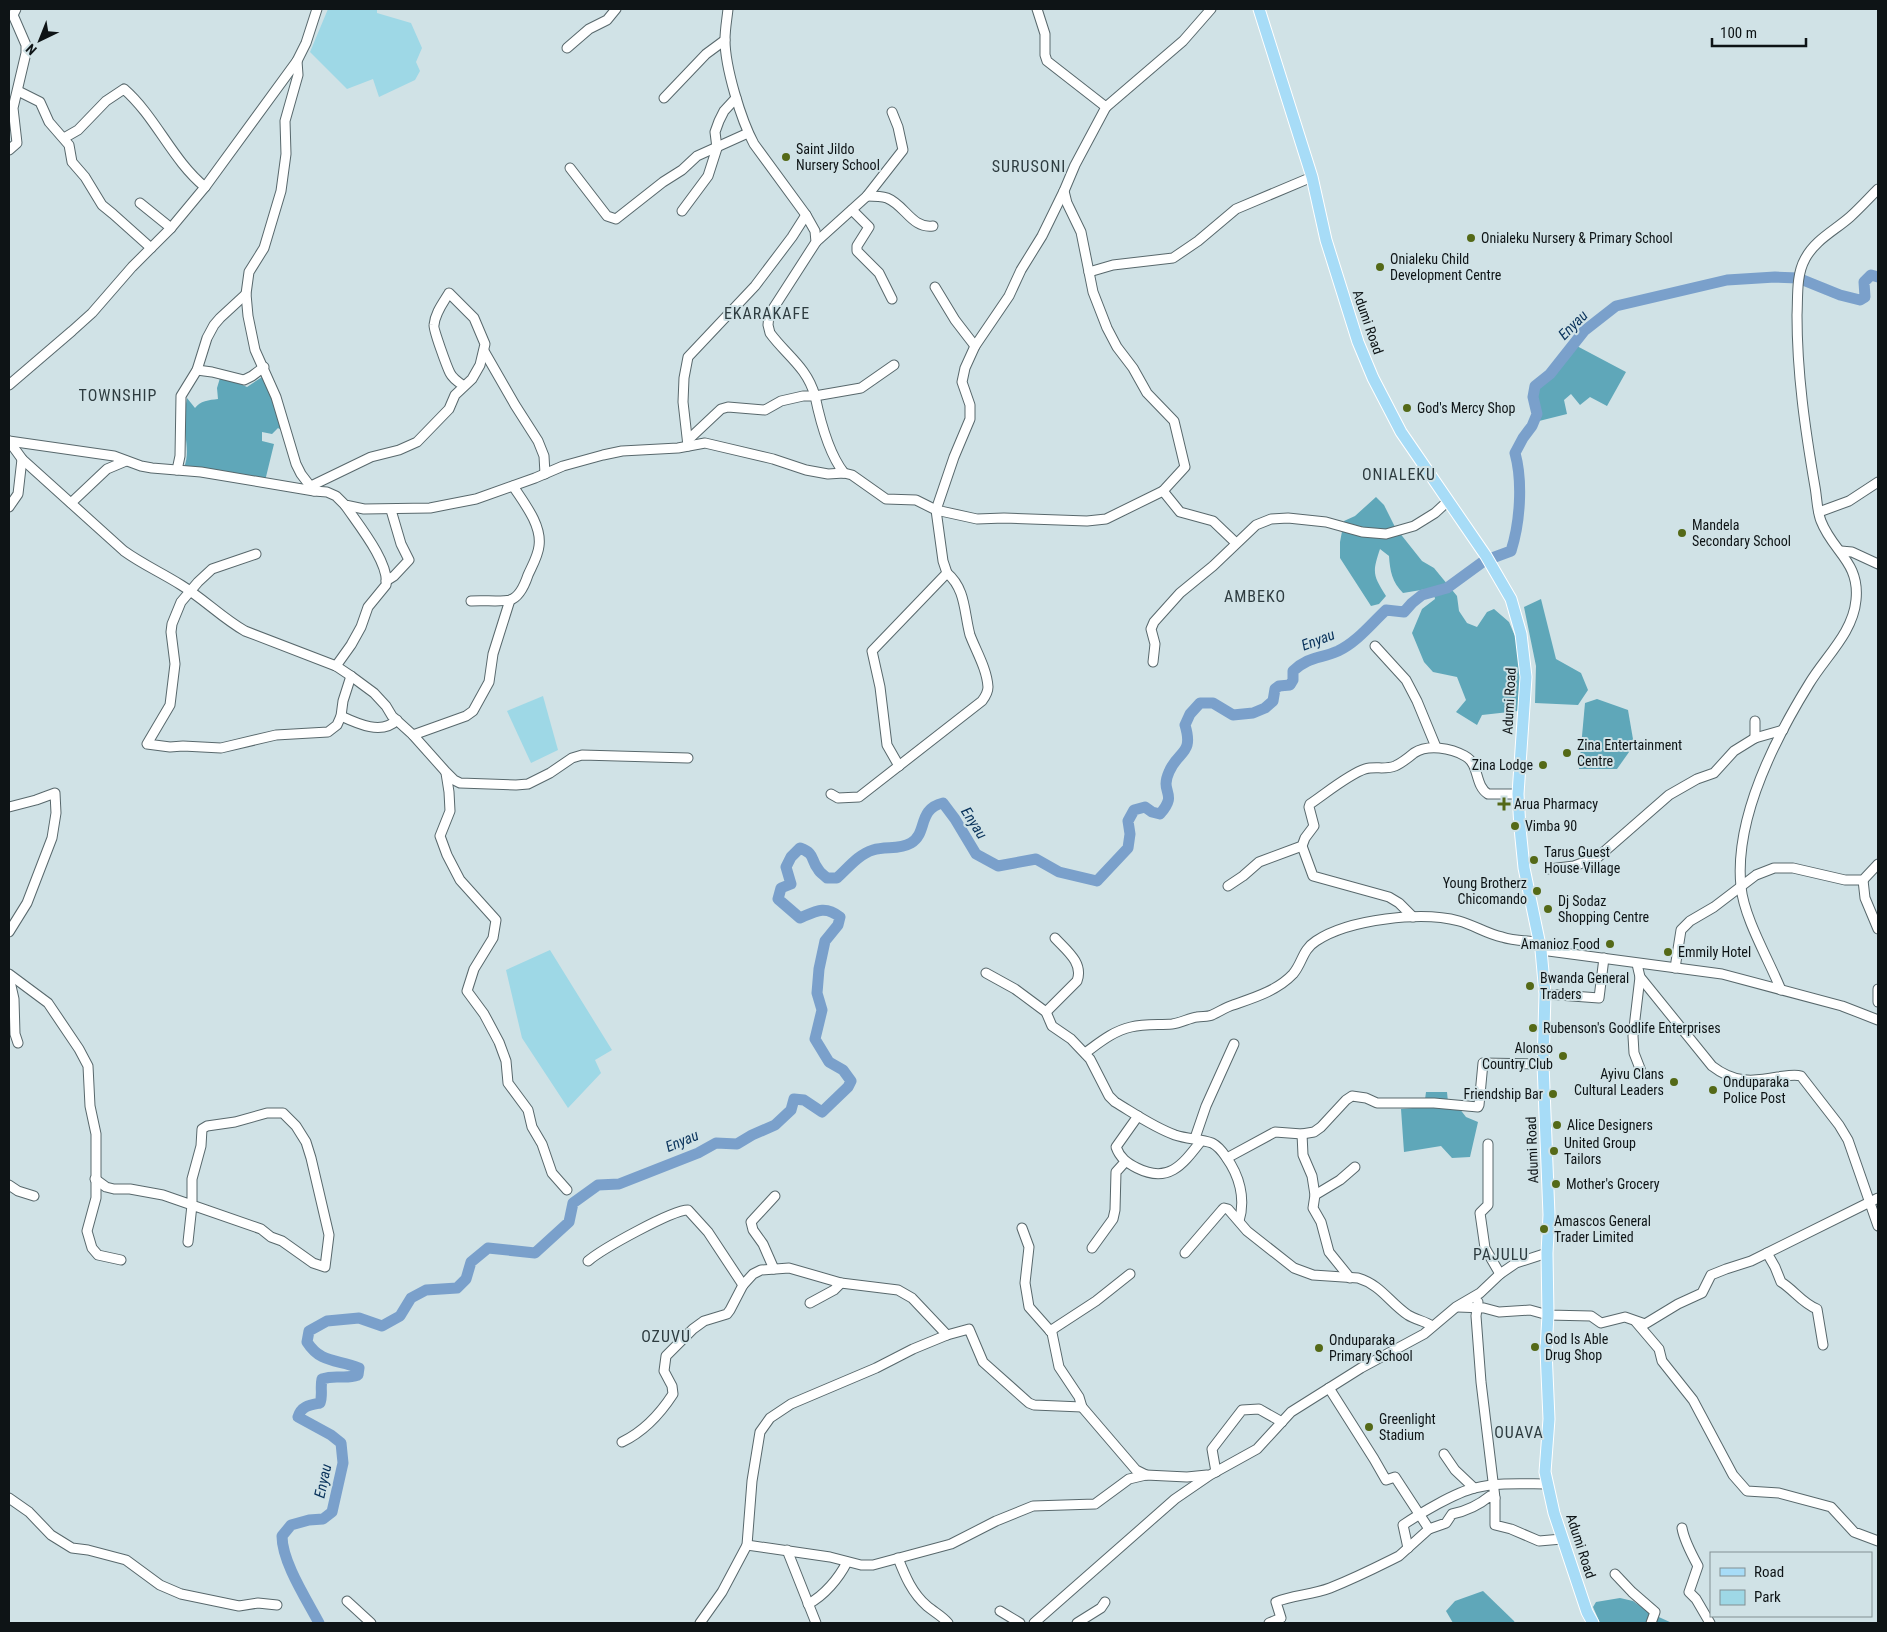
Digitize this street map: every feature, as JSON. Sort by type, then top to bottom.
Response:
[{"type":"main road","name":"Adumi Road","points":[[1259,9],[1312,178],[1326,240],[1358,342],[1373,378],[1401,432],[1488,559],[1511,599],[1525,659],[1526,676],[1518,794],[1524,868],[1540,946],[1545,994],[1543,1064],[1549,1215],[1546,1350],[1549,1419],[1545,1472],[1562,1539],[1587,1612],[1593,1623]]},
{"type":"street","points":[[9,385],[92,313],[171,228],[205,187],[297,61],[306,43],[317,9]]},
{"type":"street","points":[[567,48],[589,29],[607,20],[616,9]]},
{"type":"street","points":[[728,9],[725,40],[736,98],[748,133],[806,215],[815,231],[816,242]]},
{"type":"street","points":[[1037,9],[1045,34],[1045,55],[1047,61],[1106,107]]},
{"type":"street","points":[[831,794],[838,798],[859,797],[986,696],[988,688],[985,673],[970,633],[965,605],[958,586],[947,573],[941,552],[936,510],[954,457],[970,419],[970,405],[962,382],[965,368],[975,346],[1009,296],[1021,270],[1042,236],[1075,165],[1106,107],[1183,41],[1211,9]]},
{"type":"street","points":[[9,150],[17,143],[14,99],[18,91],[20,74],[26,58],[26,49],[20,27],[12,12]]},
{"type":"street","points":[[664,98],[706,54],[725,40]]},
{"type":"street","points":[[297,61],[298,75],[285,120],[286,154],[281,191],[264,248],[249,272],[246,294],[248,316],[255,350],[276,397],[296,464],[312,488]]},
{"type":"street","points":[[64,138],[78,130],[106,101],[124,89],[146,110],[190,173],[205,187]]},
{"type":"street","points":[[18,91],[40,102],[49,122],[64,138],[70,148],[72,162],[85,176],[102,206],[114,214],[151,248]]},
{"type":"street","points":[[682,211],[708,176],[717,148],[715,132],[719,120],[724,111],[736,98]]},
{"type":"street","points":[[844,473],[838,465],[828,439],[810,381],[795,359],[770,333],[768,325],[769,315],[816,242],[867,196],[903,150],[898,127],[892,112]]},
{"type":"street","points":[[570,168],[607,216],[616,219],[663,182],[682,170],[697,156],[748,133]]},
{"type":"street","points":[[1088,272],[1113,265],[1174,258],[1198,242],[1236,209],[1312,178]]},
{"type":"street","points":[[1781,990],[1750,920],[1741,887],[1745,823],[1762,776],[1783,730],[1809,683],[1837,644],[1854,610],[1857,588],[1856,579],[1841,551],[1825,529],[1819,512],[1808,448],[1797,353],[1799,278],[1805,259],[1815,244],[1849,218],[1878,189]]},
{"type":"street","points":[[345,505],[364,509],[391,510],[448,505],[476,499],[563,466],[622,451],[688,443],[705,444],[773,459],[806,470],[828,474],[844,473],[857,477],[886,499],[916,500],[936,510],[977,519],[1095,521],[1106,519],[1164,491],[1185,468],[1176,424],[1147,393],[1133,368],[1117,347],[1098,307],[1088,272],[1081,232],[1067,203],[1064,191]]},
{"type":"street","points":[[867,196],[886,198],[904,209],[913,221],[922,226],[933,226]]},
{"type":"street","points":[[140,203],[171,228]]},
{"type":"street","points":[[852,210],[869,227],[857,246],[857,251],[880,274],[892,299]]},
{"type":"street","points":[[688,443],[683,402],[684,378],[688,357],[755,286],[806,215]]},
{"type":"street","points":[[935,287],[955,320],[975,346]]},
{"type":"street","points":[[177,470],[180,456],[181,396],[197,370],[207,338],[214,325],[246,294]]},
{"type":"street","points":[[312,488],[370,457],[399,450],[417,442],[449,409],[455,395],[464,386],[477,372],[485,344],[474,318],[449,294],[435,320],[434,330],[450,372],[464,386]]},
{"type":"street","points":[[484,351],[538,441],[544,456],[545,474]]},
{"type":"street","points":[[688,443],[721,409],[728,407],[765,410],[781,401],[861,388],[894,365]]},
{"type":"street","points":[[197,370],[244,380],[264,367]]},
{"type":"street","points":[[9,441],[22,459],[131,556],[189,591],[245,631],[336,666],[374,692],[397,720],[454,780],[467,784],[528,784],[537,781],[572,758],[582,754],[688,758]]},
{"type":"street","points":[[9,441],[114,456],[141,466],[312,488],[332,494],[345,505],[366,534],[381,562],[386,581],[386,585],[368,607],[358,631],[336,666]]},
{"type":"street","points":[[9,507],[18,494],[22,459]]},
{"type":"street","points":[[71,503],[107,470],[126,461]]},
{"type":"street","points":[[1819,512],[1849,501],[1878,482]]},
{"type":"street","points":[[471,602],[510,600],[516,596],[522,590],[537,555],[539,545],[537,532],[530,512],[512,486]]},
{"type":"street","points":[[1164,491],[1180,512],[1213,522],[1236,543]]},
{"type":"street","points":[[1153,662],[1155,644],[1152,625],[1180,593],[1213,566],[1256,525],[1278,517],[1326,522],[1362,532],[1386,534],[1414,526],[1435,513],[1448,501]]},
{"type":"street","points":[[386,581],[409,560],[401,544],[391,510]]},
{"type":"street","points":[[1841,551],[1852,552],[1878,564]]},
{"type":"street","points":[[256,554],[212,569],[189,591],[181,602],[172,624],[171,632],[175,664],[170,705],[147,744],[170,747],[221,748],[276,734],[328,732],[337,725],[342,716],[343,701],[351,676]]},
{"type":"street","points":[[899,766],[887,745],[880,687],[872,651],[947,573]]},
{"type":"street","points":[[413,735],[466,716],[473,711],[489,682],[493,654],[510,600]]},
{"type":"street","points":[[1375,646],[1406,680],[1417,701],[1436,748]]},
{"type":"street","points":[[342,716],[360,724],[380,728],[388,726],[397,720]]},
{"type":"street","points":[[1755,721],[1756,738]]},
{"type":"street","points":[[1549,869],[1574,866],[1598,856],[1669,795],[1697,779],[1714,773],[1734,751],[1756,738],[1783,730]]},
{"type":"street","points":[[1413,916],[1399,903],[1389,897],[1313,876],[1302,846],[1304,838],[1314,826],[1309,807],[1310,804],[1360,771],[1371,768],[1390,768],[1399,765],[1419,751],[1436,748],[1465,755],[1475,768],[1482,789],[1488,794],[1518,794]]},
{"type":"street","points":[[446,772],[450,811],[440,836],[460,880],[496,920],[493,938],[474,969],[467,991],[484,1014],[499,1042],[506,1061],[508,1083],[528,1110],[532,1127],[542,1144],[552,1173],[567,1190]]},
{"type":"street","points":[[9,808],[55,793],[56,813],[52,838],[26,903],[9,932]]},
{"type":"street","points":[[1228,886],[1259,862],[1302,846]]},
{"type":"street","points":[[1674,968],[1681,930],[1690,920],[1714,907],[1756,875],[1774,868],[1793,868],[1845,880],[1863,880],[1878,864]]},
{"type":"street","points":[[1863,880],[1865,898],[1878,929]]},
{"type":"street","points":[[1085,1053],[1116,1032],[1130,1027],[1162,1023],[1173,1024],[1198,1016],[1208,1016],[1269,991],[1294,973],[1307,947],[1326,936],[1365,922],[1413,916],[1460,921],[1503,938],[1540,946],[1637,964],[1722,974],[1842,1006],[1878,1020]]},
{"type":"street","points":[[1046,1012],[1077,981],[1080,974],[1079,968],[1071,955],[1055,938]]},
{"type":"street","points":[[1545,994],[1599,998],[1604,958]]},
{"type":"street","points":[[1637,964],[1640,977],[1633,1036],[1634,1053],[1641,1071]]},
{"type":"street","points":[[986,973],[1016,989],[1046,1012],[1052,1026],[1070,1039],[1090,1059],[1109,1096],[1138,1116],[1175,1135],[1198,1139],[1217,1146],[1227,1158],[1240,1180],[1241,1207],[1239,1221]]},
{"type":"street","points":[[9,976],[14,1000],[15,1034],[18,1043]]},
{"type":"street","points":[[9,976],[48,1003],[86,1059],[89,1071],[90,1106],[96,1134],[96,1198],[88,1228],[88,1237],[98,1255],[121,1260]]},
{"type":"street","points":[[1640,977],[1712,1066],[1723,1075],[1738,1080],[1751,1081],[1792,1075],[1801,1076],[1839,1125],[1848,1140],[1878,1226]]},
{"type":"street","points":[[1878,988],[1878,1002]]},
{"type":"street","points":[[1138,1116],[1116,1146],[1125,1162],[1144,1171],[1164,1174],[1182,1163],[1198,1139],[1206,1106],[1234,1044]]},
{"type":"street","points":[[1227,1158],[1276,1132],[1302,1134],[1314,1132],[1352,1096],[1366,1098],[1377,1103],[1434,1103],[1478,1107],[1482,1064],[1543,1064]]},
{"type":"street","points":[[95,1180],[114,1189],[130,1189],[163,1195],[192,1205],[261,1229],[313,1263],[325,1267],[329,1235],[311,1158],[301,1133],[283,1113],[267,1113],[235,1122],[211,1125],[202,1129],[201,1146],[192,1179],[192,1205],[188,1242]]},
{"type":"street","points":[[1302,1134],[1302,1154],[1312,1176],[1315,1195],[1313,1208],[1321,1222],[1329,1252],[1350,1278]]},
{"type":"street","points":[[1488,1144],[1488,1205],[1480,1213],[1484,1248],[1500,1274]]},
{"type":"street","points":[[1092,1248],[1113,1218],[1116,1172],[1125,1162]]},
{"type":"street","points":[[1315,1195],[1340,1180],[1355,1167]]},
{"type":"street","points":[[9,1185],[18,1191],[34,1196]]},
{"type":"street","points":[[774,1269],[751,1222],[775,1196]]},
{"type":"street","points":[[1636,1322],[1645,1324],[1678,1304],[1702,1293],[1711,1275],[1751,1262],[1878,1198]]},
{"type":"street","points":[[1185,1253],[1224,1208],[1228,1209],[1247,1231],[1294,1268],[1313,1275],[1358,1278],[1371,1283],[1408,1315],[1432,1326]]},
{"type":"street","points":[[588,1261],[608,1246],[637,1231],[678,1212],[688,1210],[708,1232],[743,1285]]},
{"type":"street","points":[[1022,1228],[1027,1239],[1030,1256],[1026,1283],[1029,1307],[1050,1331],[1059,1367],[1074,1389],[1082,1407],[1136,1470],[1146,1475]]},
{"type":"street","points":[[1034,1623],[1175,1499],[1213,1473],[1257,1449],[1291,1412],[1361,1368],[1424,1334],[1456,1307],[1480,1293],[1500,1274],[1516,1263],[1547,1253]]},
{"type":"street","points":[[1767,1253],[1781,1282],[1791,1288],[1800,1300],[1817,1309],[1823,1345]]},
{"type":"street","points":[[622,1442],[638,1433],[673,1394],[672,1386],[664,1371],[666,1356],[693,1329],[704,1321],[727,1314],[743,1285],[757,1272],[788,1268],[841,1283],[898,1290],[908,1294],[947,1335]]},
{"type":"street","points":[[1050,1331],[1096,1301],[1130,1274]]},
{"type":"street","points":[[810,1303],[834,1290],[841,1283]]},
{"type":"street","points":[[1480,1293],[1476,1307],[1481,1382],[1494,1485],[1495,1524],[1539,1541],[1562,1539]]},
{"type":"street","points":[[1456,1307],[1476,1307],[1499,1312],[1530,1310],[1548,1315],[1590,1316],[1601,1323],[1625,1317],[1631,1318],[1659,1349],[1662,1361],[1693,1400],[1733,1475],[1747,1491],[1780,1493],[1831,1507],[1854,1532],[1878,1541]]},
{"type":"street","points":[[700,1623],[722,1592],[747,1545],[752,1481],[760,1432],[770,1418],[791,1404],[876,1368],[913,1349],[947,1335],[969,1329],[983,1362],[1029,1403],[1034,1405],[1082,1407]]},
{"type":"street","points":[[1328,1388],[1386,1480],[1395,1477],[1429,1529]]},
{"type":"street","points":[[1213,1473],[1212,1449],[1242,1410],[1259,1409],[1282,1422]]},
{"type":"street","points":[[1444,1454],[1455,1470],[1474,1488]]},
{"type":"street","points":[[747,1545],[830,1557],[866,1566],[950,1544],[996,1521],[1033,1506],[1095,1504],[1129,1479],[1146,1475],[1187,1477],[1213,1473]]},
{"type":"street","points":[[1408,1548],[1403,1525],[1419,1514],[1474,1488],[1494,1485],[1548,1484]]},
{"type":"street","points":[[1269,1623],[1280,1618],[1276,1602],[1286,1598],[1302,1597],[1330,1588],[1391,1560],[1429,1529],[1446,1523],[1452,1514],[1463,1512],[1481,1504],[1490,1496],[1495,1498]]},
{"type":"street","points":[[9,1498],[29,1512],[51,1534],[72,1548],[88,1550],[126,1560],[160,1585],[181,1594],[239,1606],[258,1603],[277,1605]]},
{"type":"street","points":[[1682,1528],[1692,1556],[1698,1566],[1689,1592],[1696,1599],[1710,1623]]},
{"type":"street","points":[[787,1550],[816,1623]]},
{"type":"street","points":[[898,1558],[906,1578],[914,1591],[927,1606],[940,1614],[948,1623]]},
{"type":"street","points":[[808,1604],[818,1598],[839,1576],[847,1562]]},
{"type":"street","points":[[1615,1574],[1655,1612],[1651,1623]]},
{"type":"street","points":[[347,1601],[372,1623]]},
{"type":"street","points":[[1077,1623],[1101,1608],[1105,1602]]},
{"type":"street","points":[[1000,1611],[1020,1623]]},
{"type":"green space","points":[[328,9],[377,9],[377,13],[411,23],[422,48],[416,62],[420,71],[415,80],[379,97],[373,79],[347,89],[310,52]]},
{"type":"green space","points":[[543,696],[558,750],[531,763],[507,711]]},
{"type":"green space","points":[[550,950],[612,1050],[595,1060],[601,1073],[568,1108],[522,1038],[506,970]]},
{"type":"shaded area","points":[[1575,345],[1626,372],[1607,406],[1590,397],[1580,405],[1571,394],[1564,400],[1567,414],[1539,421],[1536,398],[1540,387],[1553,376]]},
{"type":"shaded area","points":[[265,375],[286,428],[281,430],[278,428],[272,434],[262,432],[262,441],[274,444],[265,481],[184,467],[187,455],[184,415],[187,398],[195,408],[202,402],[218,399],[217,388],[220,378],[229,379],[247,387]]},
{"type":"shaded area","points":[[1376,497],[1384,505],[1395,527],[1422,561],[1434,568],[1457,596],[1459,611],[1467,623],[1477,627],[1487,612],[1494,609],[1509,622],[1523,655],[1518,711],[1482,715],[1477,725],[1456,712],[1466,700],[1457,677],[1433,672],[1424,662],[1412,633],[1422,609],[1435,599],[1433,588],[1403,593],[1396,585],[1392,576],[1389,556],[1380,549],[1375,574],[1386,596],[1379,604],[1371,606],[1340,558],[1340,542],[1344,521],[1355,516]]},
{"type":"shaded area","points":[[1541,599],[1556,659],[1581,673],[1588,690],[1578,705],[1535,703],[1536,666],[1524,607]]},
{"type":"shaded area","points":[[1597,699],[1628,710],[1634,745],[1617,769],[1579,769],[1585,703]]},
{"type":"shaded area","points":[[1426,1092],[1447,1092],[1448,1102],[1459,1108],[1466,1117],[1478,1122],[1470,1157],[1452,1158],[1441,1146],[1404,1152],[1401,1109],[1424,1107]]},
{"type":"shaded area","points":[[1483,1591],[1515,1623],[1453,1623],[1446,1611],[1455,1601]]},
{"type":"shaded area","points":[[1620,1598],[1633,1601],[1650,1613],[1672,1623],[1600,1623],[1593,1607],[1596,1602]]},
{"type":"waterway","name":"Enyau","points":[[319,1623],[291,1569],[286,1557],[282,1536],[291,1525],[309,1520],[323,1519],[332,1512],[343,1463],[341,1443],[331,1435],[298,1417],[304,1408],[320,1403],[322,1379],[358,1375],[359,1368],[324,1358],[318,1354],[307,1342],[309,1331],[327,1321],[359,1318],[382,1326],[400,1316],[411,1298],[426,1290],[457,1288],[466,1279],[471,1262],[488,1248],[535,1253],[569,1222],[573,1203],[598,1185],[619,1184],[698,1153],[716,1143],[737,1144],[775,1125],[791,1110],[794,1099],[804,1100],[822,1112],[848,1087],[851,1081],[843,1070],[829,1062],[815,1039],[822,1010],[817,993],[819,969],[825,941],[838,925],[840,917],[830,911],[820,910],[800,918],[778,899],[781,888],[791,884],[786,867],[791,857],[800,848],[811,855],[819,870],[827,878],[837,878],[868,852],[911,843],[920,833],[929,810],[943,803],[976,854],[998,866],[1036,859],[1059,872],[1097,881],[1128,848],[1130,834],[1128,821],[1134,810],[1145,807],[1152,812],[1160,814],[1165,807],[1169,797],[1166,785],[1169,772],[1184,752],[1188,742],[1185,725],[1190,714],[1200,703],[1213,703],[1233,715],[1253,713],[1265,708],[1273,701],[1275,689],[1279,686],[1290,685],[1293,680],[1293,671],[1299,666],[1310,660],[1332,654],[1345,647],[1358,638],[1386,610],[1404,612],[1422,595],[1447,588],[1484,561],[1511,551],[1517,528],[1520,489],[1515,453],[1532,426],[1537,414],[1533,397],[1535,386],[1550,374],[1584,331],[1616,306],[1727,280],[1775,277],[1798,278],[1840,295],[1860,300],[1865,297],[1864,282],[1871,275],[1878,277]]},
{"type":"place","name":"Saint Jildo Nursery School","points":[[786,157]]},
{"type":"place","name":"Onialeku Nursery & Primary School","points":[[1471,238]]},
{"type":"place","name":"Onialeku Child Development Centre","points":[[1380,267]]},
{"type":"place","name":"God's Mercy Shop","points":[[1407,408]]},
{"type":"place","name":"Mandela Secondary School","points":[[1682,533]]},
{"type":"place","name":"Zina Entertainment Centre","points":[[1567,753]]},
{"type":"place","name":"Zina Lodge","points":[[1543,765]]},
{"type":"place","name":"Arua Pharmacy","points":[[1504,804]]},
{"type":"place","name":"Vimba 90","points":[[1515,826]]},
{"type":"place","name":"Tarus Guest House Village","points":[[1534,860]]},
{"type":"place","name":"Young Brotherz Chicomando","points":[[1537,891]]},
{"type":"place","name":"Dj Sodaz Shopping Centre","points":[[1548,909]]},
{"type":"place","name":"Amanioz Food","points":[[1610,944]]},
{"type":"place","name":"Emmily Hotel","points":[[1668,952]]},
{"type":"place","name":"Bwanda General Traders","points":[[1530,986]]},
{"type":"place","name":"Rubenson's Goodlife Enterprises","points":[[1533,1028]]},
{"type":"place","name":"Alonso Country Club","points":[[1563,1056]]},
{"type":"place","name":"Ayivu Clans Cultural Leaders","points":[[1674,1082]]},
{"type":"place","name":"Onduparaka Police Post","points":[[1713,1090]]},
{"type":"place","name":"Friendship Bar","points":[[1553,1094]]},
{"type":"place","name":"Alice Designers","points":[[1557,1125]]},
{"type":"place","name":"United Group Tailors","points":[[1554,1151]]},
{"type":"place","name":"Mother's Grocery","points":[[1556,1184]]},
{"type":"place","name":"Amascos General Trader Limited","points":[[1544,1229]]},
{"type":"place","name":"God Is Able Drug Shop","points":[[1535,1347]]},
{"type":"place","name":"Onduparaka Primary School","points":[[1319,1348]]},
{"type":"place","name":"Greenlight Stadium","points":[[1369,1427]]},
{"type":"district","name":"SURUSONI","points":[[1029,166]]},
{"type":"district","name":"EKARAKAFE","points":[[767,313]]},
{"type":"district","name":"TOWNSHIP","points":[[118,395]]},
{"type":"district","name":"ONIALEKU","points":[[1399,474]]},
{"type":"district","name":"AMBEKO","points":[[1255,596]]},
{"type":"district","name":"PAJULU","points":[[1501,1254]]},
{"type":"district","name":"OZUVU","points":[[666,1336]]},
{"type":"district","name":"OUAVA","points":[[1519,1432]]}]
